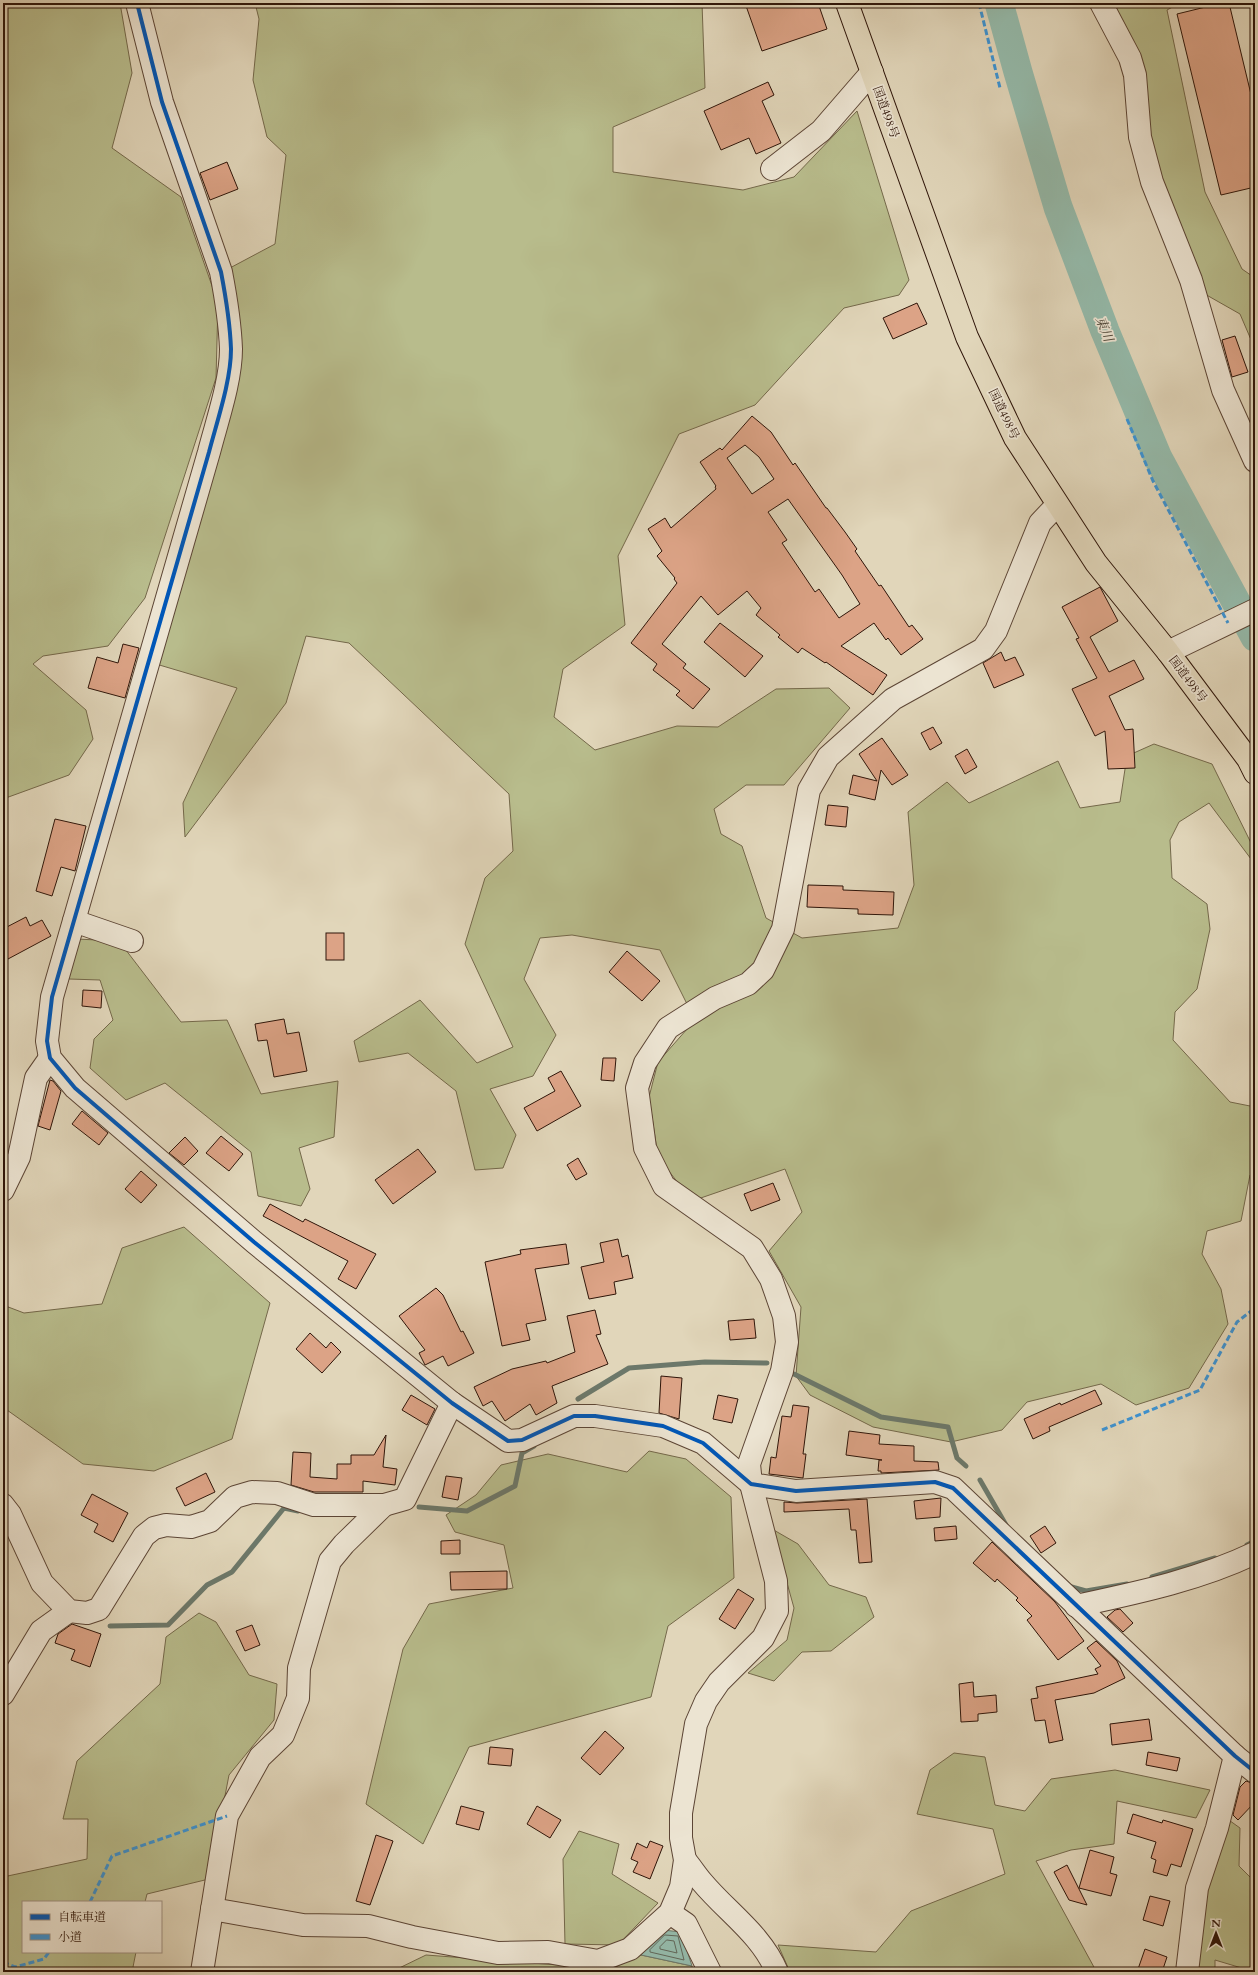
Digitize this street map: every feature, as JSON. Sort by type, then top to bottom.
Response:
[{"type":"highway","name":"国道498号","points":[[847,3],[967,337],[1015,438],[1096,563],[1168,652],[1248,759],[1255,773]]},
{"type":"street","points":[[137,3],[162,102],[220,272],[226,301],[231,350],[226,380],[209,452],[52,997],[47,1041],[50,1058],[75,1088],[248,1237],[452,1402],[508,1441],[522,1440],[574,1416],[595,1416],[663,1426],[703,1443],[750,1484],[796,1491],[935,1482],[953,1488],[1235,1756],[1255,1772]]},
{"type":"street","points":[[1101,3],[1130,58],[1135,75],[1140,138],[1152,182],[1191,280],[1223,390],[1255,461]]},
{"type":"street","points":[[772,169],[821,131],[872,72]]},
{"type":"street","points":[[212,1909],[303,1925],[368,1926],[412,1937],[498,1953],[548,1952],[598,1961],[630,1949],[670,1913],[681,1887],[685,1860],[681,1838],[681,1813],[696,1724],[706,1701],[719,1682],[763,1638],[777,1611],[776,1581],[750,1484],[749,1464],[782,1371],[787,1342],[784,1316],[771,1279],[752,1248],[664,1186],[645,1148],[637,1088],[645,1063],[668,1028],[715,998],[748,984],[763,970],[783,929],[809,790],[828,757],[893,698],[983,649],[996,631],[1040,523],[1057,505]]},
{"type":"street","points":[[1168,652],[1255,610]]},
{"type":"street","points":[[74,921],[132,940]]},
{"type":"street","points":[[3,1190],[19,1157],[36,1078],[50,1058]]},
{"type":"street","points":[[3,1505],[10,1514],[42,1583],[70,1611],[87,1613],[98,1609],[144,1536],[154,1528],[166,1525],[191,1527],[210,1521],[235,1497],[252,1492],[277,1493],[314,1505],[384,1505],[405,1500],[452,1402]]},
{"type":"street","points":[[202,1972],[227,1816],[260,1757],[283,1735],[298,1698],[299,1668],[330,1561],[344,1544],[384,1505]]},
{"type":"street","points":[[1076,1606],[1142,1592],[1231,1565],[1255,1553]]},
{"type":"street","points":[[3,1694],[41,1631],[70,1611]]},
{"type":"street","points":[[1187,1972],[1197,1888],[1217,1828],[1235,1756]]},
{"type":"street","points":[[685,1860],[702,1882],[752,1932],[771,1957],[777,1972]]},
{"type":"street","points":[[670,1913],[686,1924],[710,1972]]},
{"type":"shaded area","points":[[3,3],[120,3],[132,73],[112,148],[181,197],[218,303],[216,378],[145,598],[108,646],[43,656],[33,664],[86,710],[93,739],[69,775],[3,799]]},
{"type":"shaded area","points":[[255,3],[702,3],[705,88],[613,127],[613,172],[743,190],[794,177],[857,111],[909,280],[899,295],[844,308],[755,405],[679,434],[618,556],[625,625],[563,669],[554,717],[595,750],[677,726],[718,727],[776,689],[829,688],[850,708],[784,785],[746,785],[714,809],[721,834],[742,846],[766,918],[802,938],[898,928],[914,885],[908,812],[947,782],[969,803],[1058,761],[1080,808],[1120,802],[1127,756],[1154,744],[1212,764],[1255,851],[1251,859],[1209,803],[1179,822],[1170,840],[1172,878],[1207,904],[1210,929],[1197,989],[1175,1012],[1173,1040],[1230,1102],[1255,1107],[1255,1170],[1250,1175],[1241,1221],[1207,1231],[1202,1254],[1221,1289],[1228,1324],[1189,1388],[1136,1405],[1101,1384],[1027,1402],[1002,1430],[951,1442],[873,1427],[810,1395],[796,1376],[801,1307],[769,1251],[802,1212],[785,1169],[692,1201],[658,1157],[649,1097],[658,1062],[695,1020],[660,950],[572,935],[540,938],[524,979],[556,1035],[533,1076],[490,1089],[516,1135],[503,1168],[475,1170],[456,1091],[408,1053],[359,1062],[354,1041],[420,1000],[477,1063],[513,1047],[465,944],[485,878],[513,851],[509,794],[349,643],[306,636],[286,703],[185,837],[183,803],[237,688],[156,664],[220,453],[239,369],[228,269],[275,244],[286,155],[267,137],[253,80],[259,19]]},
{"type":"shaded area","points":[[1110,3],[1180,3],[1167,10],[1205,192],[1242,269],[1255,278],[1255,349],[1240,314],[1203,293],[1150,156]]},
{"type":"shaded area","points":[[76,939],[119,941],[181,1022],[227,1020],[261,1094],[338,1081],[334,1137],[299,1148],[310,1189],[301,1206],[258,1196],[251,1152],[165,1083],[126,1100],[90,1068],[94,1039],[113,1020],[100,980],[69,979]]},
{"type":"shaded area","points":[[184,1227],[270,1303],[232,1439],[154,1471],[83,1464],[7,1410],[3,1405],[3,1305],[24,1313],[102,1304],[122,1248]]},
{"type":"shaded area","points":[[649,1451],[686,1459],[731,1497],[734,1578],[668,1626],[651,1697],[469,1747],[423,1844],[366,1804],[403,1649],[429,1604],[513,1588],[504,1545],[455,1532],[446,1515],[476,1495],[501,1465],[548,1454],[627,1472]]},
{"type":"shaded area","points":[[772,1529],[798,1544],[829,1585],[866,1597],[874,1617],[831,1651],[802,1652],[774,1681],[748,1673],[787,1640],[794,1608]]},
{"type":"shaded area","points":[[199,1613],[216,1622],[249,1675],[277,1684],[274,1720],[229,1775],[209,1879],[147,1894],[145,1901],[22,1901],[22,1953],[136,1953],[132,1972],[3,1972],[3,1877],[87,1859],[88,1819],[63,1819],[77,1761],[160,1684],[166,1637]]},
{"type":"shaded area","points":[[954,1753],[985,1757],[995,1805],[1025,1811],[1051,1779],[1115,1770],[1210,1790],[1196,1818],[1117,1801],[1114,1844],[1071,1850],[1036,1861],[1095,1969],[1093,1972],[790,1972],[778,1945],[876,1952],[911,1911],[1005,1874],[993,1829],[917,1814],[930,1770]]},
{"type":"shaded area","points":[[1226,1818],[1240,1828],[1239,1866],[1255,1882],[1255,1972],[1215,1960],[1215,1972],[1198,1972],[1201,1893]]},
{"type":"shaded area","points":[[579,1831],[619,1844],[612,1874],[658,1903],[618,1945],[565,1944],[563,1859]]},
{"type":"shaded area","points":[[426,1955],[611,1969],[641,1955],[692,1966],[694,1972],[391,1972]]},
{"type":"water","points":[[663,1930],[681,1932],[692,1966],[641,1955]]},
{"type":"building","points":[[745,3],[818,3],[827,29],[762,51]]},
{"type":"building","points":[[1222,3],[1229,3],[1255,111],[1255,187],[1221,195],[1177,14]]},
{"type":"building","points":[[768,82],[774,95],[762,101],[781,143],[756,154],[749,138],[721,150],[704,111]]},
{"type":"building","points":[[227,162],[238,189],[210,200],[200,173]]},
{"type":"building","points":[[917,303],[927,324],[893,339],[883,318]]},
{"type":"building","points":[[1235,336],[1248,372],[1232,377],[1222,340]]},
{"type":"building","points":[[752,416],[771,432],[793,465],[795,463],[826,508],[845,532],[857,549],[855,551],[879,586],[881,585],[909,627],[912,625],[923,639],[901,655],[888,638],[886,640],[874,623],[841,646],[887,675],[873,695],[826,662],[825,663],[802,648],[798,653],[778,637],[780,635],[756,615],[761,608],[747,591],[718,615],[701,596],[662,644],[686,664],[683,668],[710,689],[693,709],[676,695],[680,691],[653,670],[657,664],[631,643],[677,583],[674,579],[675,578],[657,556],[662,551],[648,529],[665,518],[671,528],[716,489],[716,486],[700,462],[720,448],[722,450]],"holes":[[[745,445],[759,457],[774,479],[752,494],[727,458]],[[788,499],[842,575],[860,604],[839,618],[819,589],[815,592],[782,543],[787,540],[768,512]]]},
{"type":"building","points":[[1100,587],[1118,621],[1090,637],[1109,672],[1134,660],[1144,679],[1109,696],[1125,730],[1133,729],[1135,768],[1108,769],[1105,731],[1095,736],[1072,689],[1097,678],[1076,639],[1079,638],[1062,607]]},
{"type":"building","points":[[720,623],[763,656],[745,677],[704,642]]},
{"type":"building","points":[[123,644],[139,648],[125,698],[88,688],[97,657],[118,663]]},
{"type":"building","points":[[1001,652],[1005,661],[1015,657],[1024,675],[994,688],[983,663]]},
{"type":"building","points":[[933,727],[942,743],[930,750],[921,733]]},
{"type":"building","points":[[882,738],[908,775],[892,785],[881,770],[875,800],[849,794],[853,775],[877,781],[859,754]]},
{"type":"building","points":[[967,749],[977,767],[965,774],[955,756]]},
{"type":"building","points":[[828,805],[848,807],[846,827],[825,825]]},
{"type":"building","points":[[55,819],[86,826],[75,871],[61,867],[52,896],[36,891]]},
{"type":"building","points":[[808,885],[843,886],[843,890],[894,892],[893,915],[858,914],[858,909],[807,907]]},
{"type":"building","points":[[26,917],[30,926],[42,920],[51,936],[8,959],[3,949],[3,929]]},
{"type":"building","points":[[326,933],[344,933],[344,960],[326,960]]},
{"type":"building","points":[[627,951],[660,981],[642,1001],[609,972]]},
{"type":"building","points":[[83,990],[102,991],[101,1008],[82,1006]]},
{"type":"building","points":[[284,1019],[287,1034],[299,1032],[307,1071],[274,1077],[267,1040],[258,1041],[255,1024]]},
{"type":"building","points":[[603,1058],[616,1058],[614,1081],[601,1080]]},
{"type":"building","points":[[561,1071],[581,1106],[537,1131],[524,1108],[555,1091],[548,1078]]},
{"type":"building","points":[[50,1080],[53,1081],[61,1091],[50,1130],[38,1126]]},
{"type":"building","points":[[82,1111],[108,1133],[99,1145],[72,1124]]},
{"type":"building","points":[[221,1136],[243,1154],[229,1171],[206,1153]]},
{"type":"building","points":[[185,1137],[198,1151],[184,1165],[169,1153]]},
{"type":"building","points":[[418,1149],[436,1172],[393,1204],[375,1180]]},
{"type":"building","points":[[578,1158],[587,1174],[576,1180],[567,1165]]},
{"type":"building","points":[[141,1171],[157,1185],[141,1203],[125,1189]]},
{"type":"building","points":[[773,1183],[780,1200],[751,1211],[744,1194]]},
{"type":"building","points":[[270,1204],[303,1222],[305,1219],[376,1254],[356,1289],[338,1279],[348,1261],[263,1216]]},
{"type":"building","points":[[618,1239],[622,1257],[628,1255],[633,1278],[614,1282],[616,1294],[589,1299],[581,1267],[604,1262],[600,1243]]},
{"type":"building","points":[[566,1244],[569,1264],[535,1269],[546,1320],[526,1324],[530,1340],[502,1346],[485,1262],[521,1254],[520,1250]]},
{"type":"building","points":[[436,1288],[443,1295],[461,1332],[463,1331],[474,1353],[448,1366],[443,1356],[425,1365],[419,1353],[425,1350],[399,1316]]},
{"type":"building","points":[[595,1310],[601,1334],[596,1335],[608,1364],[552,1386],[557,1403],[536,1415],[530,1404],[505,1421],[492,1401],[483,1406],[474,1387],[512,1369],[546,1361],[547,1363],[575,1352],[567,1316]]},
{"type":"building","points":[[754,1319],[756,1338],[730,1340],[728,1321]]},
{"type":"building","points":[[310,1333],[326,1348],[331,1342],[341,1352],[322,1373],[296,1349]]},
{"type":"building","points":[[661,1376],[682,1378],[679,1419],[659,1413]]},
{"type":"building","points":[[1095,1390],[1102,1404],[1049,1427],[1050,1431],[1033,1439],[1024,1419]]},
{"type":"building","points":[[411,1395],[435,1409],[427,1425],[402,1410]]},
{"type":"building","points":[[718,1395],[738,1399],[732,1423],[713,1419]]},
{"type":"building","points":[[793,1405],[809,1407],[803,1454],[806,1454],[803,1478],[769,1474],[771,1457],[776,1458],[782,1416],[791,1417]]},
{"type":"building","points":[[849,1431],[880,1435],[879,1444],[914,1446],[914,1461],[938,1462],[939,1470],[881,1473],[881,1471],[878,1471],[879,1460],[882,1460],[846,1455]]},
{"type":"building","points":[[386,1435],[383,1467],[397,1469],[395,1485],[363,1481],[363,1492],[314,1492],[291,1485],[293,1452],[311,1453],[310,1477],[337,1479],[337,1464],[351,1464],[351,1455],[374,1455]]},
{"type":"building","points":[[206,1473],[215,1492],[185,1506],[176,1488]]},
{"type":"building","points":[[446,1476],[462,1478],[458,1500],[442,1497]]},
{"type":"building","points":[[92,1494],[128,1513],[113,1542],[94,1532],[98,1524],[81,1515]]},
{"type":"building","points":[[941,1498],[940,1517],[916,1519],[914,1501]]},
{"type":"building","points":[[867,1499],[872,1562],[859,1563],[856,1530],[851,1530],[849,1509],[784,1512],[784,1502],[797,1503]]},
{"type":"building","points":[[956,1526],[957,1539],[935,1541],[934,1528]]},
{"type":"building","points":[[1045,1526],[1056,1543],[1041,1553],[1030,1536]]},
{"type":"building","points":[[460,1540],[460,1554],[441,1554],[441,1541]]},
{"type":"building","points":[[992,1542],[1055,1602],[1084,1641],[1058,1660],[1027,1620],[1032,1616],[1016,1600],[1018,1598],[997,1579],[995,1582],[973,1563]]},
{"type":"building","points":[[507,1571],[507,1589],[451,1590],[450,1572]]},
{"type":"building","points":[[738,1589],[754,1599],[735,1629],[719,1619]]},
{"type":"building","points":[[1120,1609],[1133,1623],[1123,1632],[1107,1617],[1115,1610]]},
{"type":"building","points":[[72,1624],[101,1634],[90,1667],[71,1660],[75,1650],[55,1643],[58,1634]]},
{"type":"building","points":[[252,1625],[260,1645],[245,1651],[236,1631]]},
{"type":"building","points":[[1096,1641],[1117,1661],[1125,1678],[1094,1693],[1055,1700],[1063,1740],[1049,1743],[1045,1720],[1035,1721],[1031,1699],[1038,1698],[1036,1687],[1098,1674],[1095,1669],[1101,1666],[1087,1648]]},
{"type":"building","points":[[973,1682],[974,1697],[996,1695],[997,1712],[978,1714],[978,1721],[961,1722],[959,1684]]},
{"type":"building","points":[[1149,1719],[1152,1740],[1112,1745],[1110,1724]]},
{"type":"building","points":[[605,1731],[624,1748],[600,1775],[581,1758]]},
{"type":"building","points":[[490,1747],[513,1749],[511,1766],[488,1764]]},
{"type":"building","points":[[1148,1752],[1180,1758],[1177,1771],[1146,1765]]},
{"type":"building","points":[[1246,1781],[1255,1784],[1255,1802],[1238,1820],[1233,1815],[1240,1787]]},
{"type":"building","points":[[461,1806],[484,1812],[479,1830],[456,1824]]},
{"type":"building","points":[[537,1806],[561,1820],[550,1838],[527,1824]]},
{"type":"building","points":[[1133,1814],[1162,1823],[1163,1820],[1193,1829],[1181,1867],[1171,1864],[1167,1876],[1153,1872],[1156,1860],[1151,1858],[1156,1842],[1127,1833]]},
{"type":"building","points":[[376,1835],[393,1841],[370,1905],[356,1901]]},
{"type":"building","points":[[650,1841],[663,1846],[650,1879],[633,1872],[638,1862],[631,1859],[637,1843],[647,1848]]},
{"type":"building","points":[[1090,1850],[1114,1857],[1110,1873],[1117,1875],[1111,1896],[1079,1888]]},
{"type":"building","points":[[1067,1865],[1087,1905],[1069,1900],[1054,1872]]},
{"type":"building","points":[[1150,1896],[1170,1901],[1163,1926],[1143,1920]]},
{"type":"building","points":[[1145,1949],[1167,1957],[1162,1972],[1137,1972]]},
{"type":"waterway","name":"東川","points":[[999,3],[1058,207],[1105,331],[1158,458],[1255,637]]},
{"type":"waterway","name":"東川","points":[[1249,625],[1255,622]]},
{"type":"waterway","points":[[578,1399],[629,1368],[705,1362],[767,1363]]},
{"type":"waterway","points":[[794,1374],[881,1417],[948,1427],[957,1458],[966,1466]]},
{"type":"waterway","points":[[419,1507],[467,1511],[515,1486],[522,1453],[534,1446]]},
{"type":"waterway","points":[[980,1480],[1006,1525]]},
{"type":"waterway","points":[[110,1626],[168,1625],[207,1585],[232,1572],[284,1508],[298,1511]]},
{"type":"waterway","points":[[1247,1545],[1255,1541]]},
{"type":"waterway","points":[[1152,1577],[1215,1558]]},
{"type":"waterway","points":[[1068,1586],[1086,1591],[1127,1584]]},
{"type":"marked path","points":[[979,3],[1000,88]]},
{"type":"marked path","points":[[1127,419],[1153,481],[1228,623]]},
{"type":"marked path","points":[[1102,1430],[1200,1390],[1237,1322],[1255,1308]]},
{"type":"marked path","points":[[90,1901],[112,1856],[227,1816]]},
{"type":"marked path","points":[[3,1962],[15,1967],[44,1959],[48,1953]]},
{"type":"cycle path","points":[[137,3],[162,102],[221,272],[229,320],[231,349],[229,374],[209,452],[52,997],[47,1041],[50,1058],[75,1088],[254,1242],[452,1403],[508,1441],[522,1440],[574,1416],[595,1416],[663,1426],[703,1443],[751,1484],[796,1491],[935,1482],[953,1488],[1235,1756],[1255,1772]]}]
